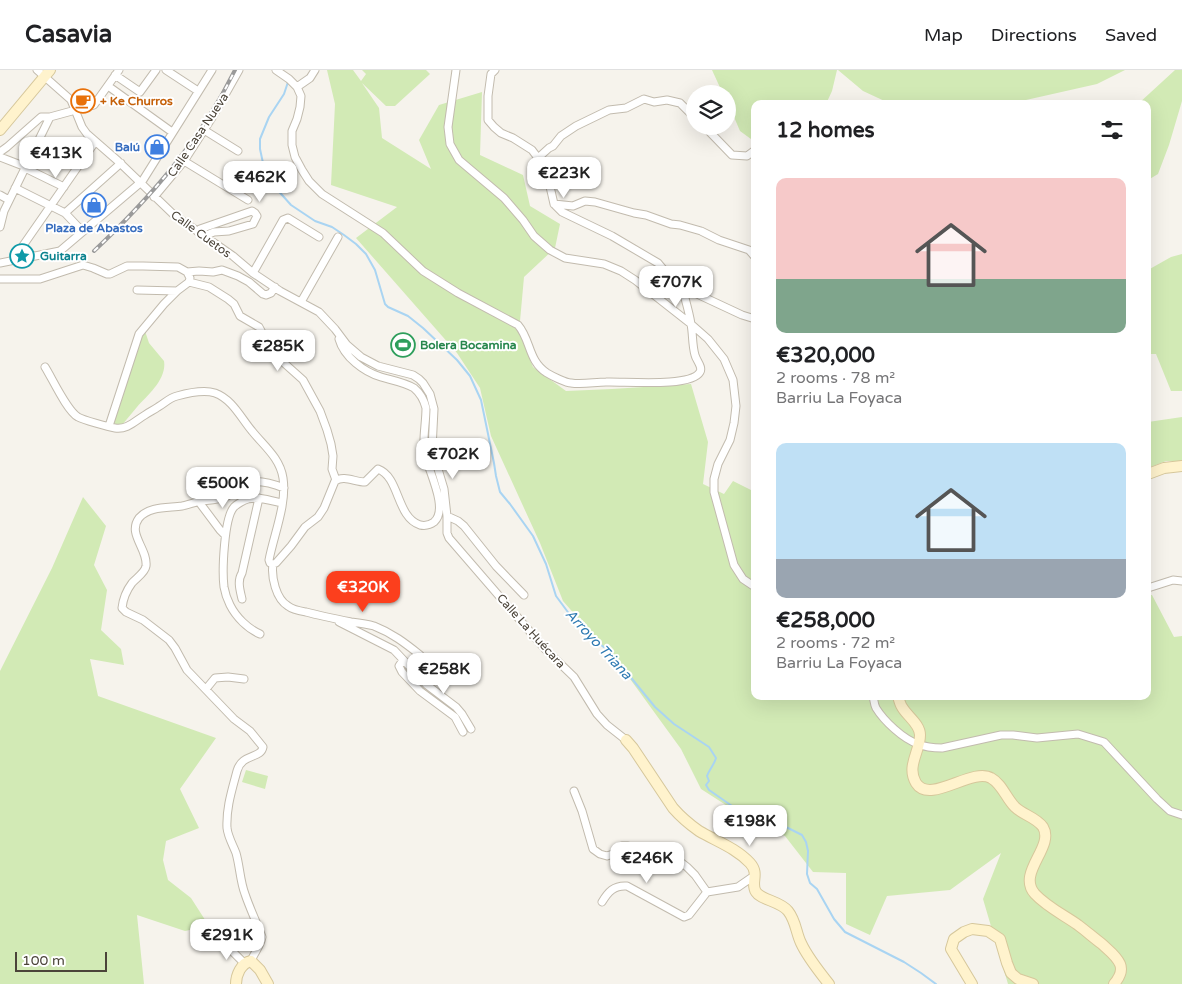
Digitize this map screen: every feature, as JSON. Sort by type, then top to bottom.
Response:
[{"type":"street","points":[[0,152],[41,117],[50,117],[94,105],[117,72],[140,92],[156,70]]},
{"type":"street","points":[[166,70],[198,91]]},
{"type":"street","points":[[0,263],[60,251],[144,180],[212,70]]},
{"type":"street","name":"Calle Casa Nueva","points":[[153,196],[184,161],[239,70]]},
{"type":"street","points":[[276,70],[297,87],[301,96],[298,119],[292,131],[292,145],[295,157],[309,181],[322,194],[383,233],[423,271],[458,293],[518,325],[524,332],[532,356],[538,366],[547,374],[570,383],[608,382],[643,384],[669,382],[696,376],[701,368],[695,355],[691,324],[682,287]]},
{"type":"street","points":[[297,87],[310,78],[315,70]]},
{"type":"street","points":[[456,70],[448,127],[450,144],[459,160],[504,198],[534,236],[550,250],[566,258],[604,264],[621,271],[691,324],[708,339],[724,358],[733,380],[736,406],[730,440],[718,464],[714,479],[714,492],[734,565],[743,579],[751,584]]},
{"type":"street","points":[[495,70],[491,74],[488,96],[487,114],[490,123],[501,133],[514,138],[532,150],[546,169],[554,204],[562,212],[612,236],[658,263],[682,287],[751,318]]},
{"type":"street","points":[[0,130],[44,72]]},
{"type":"street","name":"Calle Cuetos","points":[[44,72],[70,100],[82,127],[95,142],[121,163],[174,216],[233,256],[253,273]]},
{"type":"street","points":[[108,86],[172,132]]},
{"type":"street","points":[[538,158],[553,146],[561,136],[576,126],[609,110],[626,108],[644,99],[654,102],[667,100],[680,103],[686,109]]},
{"type":"street","points":[[0,227],[2,211],[50,117]]},
{"type":"street","points":[[204,130],[238,150]]},
{"type":"street","points":[[713,135],[732,155],[747,156],[751,153]]},
{"type":"street","points":[[34,256],[23,250],[22,247],[95,142]]},
{"type":"street","points":[[0,157],[26,166],[64,187]]},
{"type":"street","points":[[184,161],[248,200]]},
{"type":"street","points":[[65,213],[121,163]]},
{"type":"street","points":[[15,188],[65,213],[82,231]]},
{"type":"street","points":[[0,195],[9,200]]},
{"type":"street","points":[[554,204],[573,206],[584,201],[595,202],[701,231],[719,240],[749,250],[751,253]]},
{"type":"street","points":[[198,232],[200,229],[252,211],[257,216],[253,224],[229,232],[214,232],[209,234],[207,238]]},
{"type":"street","points":[[253,273],[283,220],[288,218],[319,237]]},
{"type":"street","points":[[301,302],[338,237]]},
{"type":"street","points":[[0,279],[40,279],[83,266],[107,274],[127,266],[143,266],[178,268],[187,272],[222,270],[238,276],[266,296],[271,294],[274,287]]},
{"type":"street","points":[[187,272],[190,278],[189,282]]},
{"type":"street","name":"Calle La Ḥuécara","points":[[253,273],[319,312],[347,345],[361,357],[378,366],[413,375],[419,379],[430,394],[434,409],[432,449],[444,489],[447,533],[454,544],[545,649],[574,677],[598,714],[626,740]]},
{"type":"street","points":[[109,426],[139,334],[164,304],[189,282]]},
{"type":"street","points":[[189,282],[209,287],[228,298],[234,304],[240,316],[259,327],[274,354],[302,380],[320,411],[327,430],[333,456],[332,469],[336,480]]},
{"type":"street","points":[[136,290],[177,291]]},
{"type":"street","points":[[273,564],[291,546],[305,527],[318,517],[336,480],[343,478],[365,482],[378,469],[383,471],[388,477],[405,513],[412,520],[425,526],[432,524],[439,515],[439,500],[424,449],[426,408],[420,394],[407,385],[371,373],[353,361],[340,342],[338,333]]},
{"type":"street","points":[[45,367],[70,410],[78,417],[116,428],[129,427],[170,398],[194,392],[216,394],[228,402],[238,412],[252,432],[267,447],[277,461],[283,476],[284,494],[268,560],[273,564]]},
{"type":"street","points":[[1151,473],[1164,468],[1182,466]]},
{"type":"street","points":[[236,984],[237,974],[248,962],[261,942],[262,937],[244,894],[236,854],[228,830],[230,798],[241,762],[260,753],[263,747],[250,731],[234,719],[187,670],[169,640],[143,620],[122,608],[126,592],[144,570],[146,564],[135,531],[139,518],[154,509],[216,500],[250,482],[277,485],[284,488]]},
{"type":"street","points":[[260,634],[241,621],[234,612],[226,594],[224,585],[225,534],[228,520],[234,508],[247,499],[259,498],[282,503]]},
{"type":"street","points":[[242,599],[239,578],[242,573],[259,498]]},
{"type":"street","points":[[199,502],[225,534]]},
{"type":"street","name":"Calle La Ḥuécara","points":[[447,516],[464,526],[496,566],[524,595]]},
{"type":"street","points":[[273,564],[272,575],[275,585],[279,596],[286,606],[332,619],[372,625],[389,633],[420,655],[409,666]]},
{"type":"street","points":[[1151,587],[1182,576]]},
{"type":"street","points":[[1173,580],[1182,581]]},
{"type":"street","points":[[332,619],[394,650],[427,685],[456,707],[470,729]]},
{"type":"street","points":[[403,660],[399,666],[402,672],[420,691],[454,717],[463,732]]},
{"type":"street","points":[[206,689],[215,678],[244,678]]},
{"type":"street","points":[[874,700],[875,706],[889,722],[906,738],[919,745],[942,748],[1001,735],[1037,738],[1078,734],[1104,742],[1157,799],[1170,811],[1182,815]]},
{"type":"street","points":[[899,700],[901,706],[920,732],[919,745],[912,763],[913,773],[920,788],[939,789],[977,776],[990,777],[1000,786],[1014,806],[1044,828],[1046,836],[1030,876],[1030,885],[1044,903],[1079,926],[1112,953],[1120,965],[1120,976],[1114,984]]},
{"type":"street","points":[[626,740],[680,815],[699,831],[737,852],[752,865],[755,873],[754,888],[759,895],[783,906],[789,912],[801,944],[829,984]]},
{"type":"street","points":[[574,791],[593,849],[607,856],[613,854],[622,846],[628,846],[678,860],[695,875],[707,892]]},
{"type":"street","points":[[602,902],[609,891],[619,885],[627,886],[684,917],[689,915],[707,892],[734,888],[743,885],[751,878],[755,878]]},
{"type":"street","points":[[972,984],[951,949],[954,939],[972,929],[988,931],[1000,940],[1006,963],[1011,973],[1018,979],[1033,984]]},
{"type":"street","points":[[242,936],[220,945],[231,950],[260,970],[268,984]]},
{"type":"green space","points":[[327,70],[353,70],[361,81],[366,74],[362,70],[426,70],[430,74],[395,106],[386,106],[362,83],[379,108],[382,138],[431,169],[419,140],[439,105],[482,92],[480,155],[523,175],[530,206],[560,224],[555,248],[524,277],[519,332],[533,367],[566,391],[691,384],[708,442],[703,484],[724,494],[733,481],[751,490],[751,700],[1151,700],[1152,595],[1174,637],[1182,636],[1182,984],[1008,984],[983,899],[1001,853],[950,890],[887,896],[870,935],[846,924],[846,873],[813,872],[785,836],[743,816],[701,789],[681,749],[625,672],[563,601],[540,543],[491,436],[480,388],[457,353],[356,238],[397,207],[331,185],[335,104]]},
{"type":"green space","points":[[712,70],[837,70],[828,100],[751,100],[751,139],[740,131],[736,122],[736,85],[719,85]]},
{"type":"green space","points":[[838,70],[1125,70],[1097,84],[1026,100],[882,100],[863,91]]},
{"type":"green space","points":[[1175,70],[1182,70],[1182,101],[1158,174],[1151,178],[1151,100],[1142,100]]},
{"type":"green space","points":[[1182,254],[1182,391],[1171,391],[1156,354],[1151,354],[1151,268],[1171,257]]},
{"type":"green space","points":[[145,331],[149,343],[164,361],[163,374],[156,386],[122,425],[113,424],[135,358],[139,340]]},
{"type":"green space","points":[[1182,417],[1182,461],[1166,461],[1151,467],[1151,422]]},
{"type":"green space","points":[[83,497],[106,526],[94,565],[107,590],[101,630],[121,649],[124,665],[90,659],[98,696],[216,738],[180,789],[199,828],[166,841],[163,860],[168,880],[191,898],[209,926],[185,931],[137,915],[144,984],[0,984],[0,671],[52,568]]},
{"type":"green space","points":[[246,770],[268,776],[265,789],[242,782]]},
{"type":"waterway","name":"Arroyo Triana","points":[[288,82],[284,94],[269,117],[260,139],[260,149],[266,177],[291,205],[315,221],[332,227],[356,244],[366,254],[375,270],[385,304],[408,316],[423,328],[457,360],[470,376],[481,400],[500,492],[533,536],[546,564],[556,596],[573,619],[610,652],[655,707],[674,724],[709,747],[716,758],[707,776],[709,781],[706,785],[709,790],[751,818],[784,826],[802,835],[808,851],[807,874],[810,883],[817,889],[834,919],[845,932],[904,962],[936,984]]},
{"type":"railway","points":[[94,251],[135,210],[173,167],[206,120],[235,70]]},
{"type":"place","name":"+ Ke Churros","points":[[83,101]]},
{"type":"place","name":"Balú","points":[[157,147]]},
{"type":"place","name":"Plaza de Abastos","points":[[94,205]]},
{"type":"place","name":"Guitarra","points":[[22,256]]},
{"type":"place","name":"Bolera Bocamina","points":[[403,345]]}]
